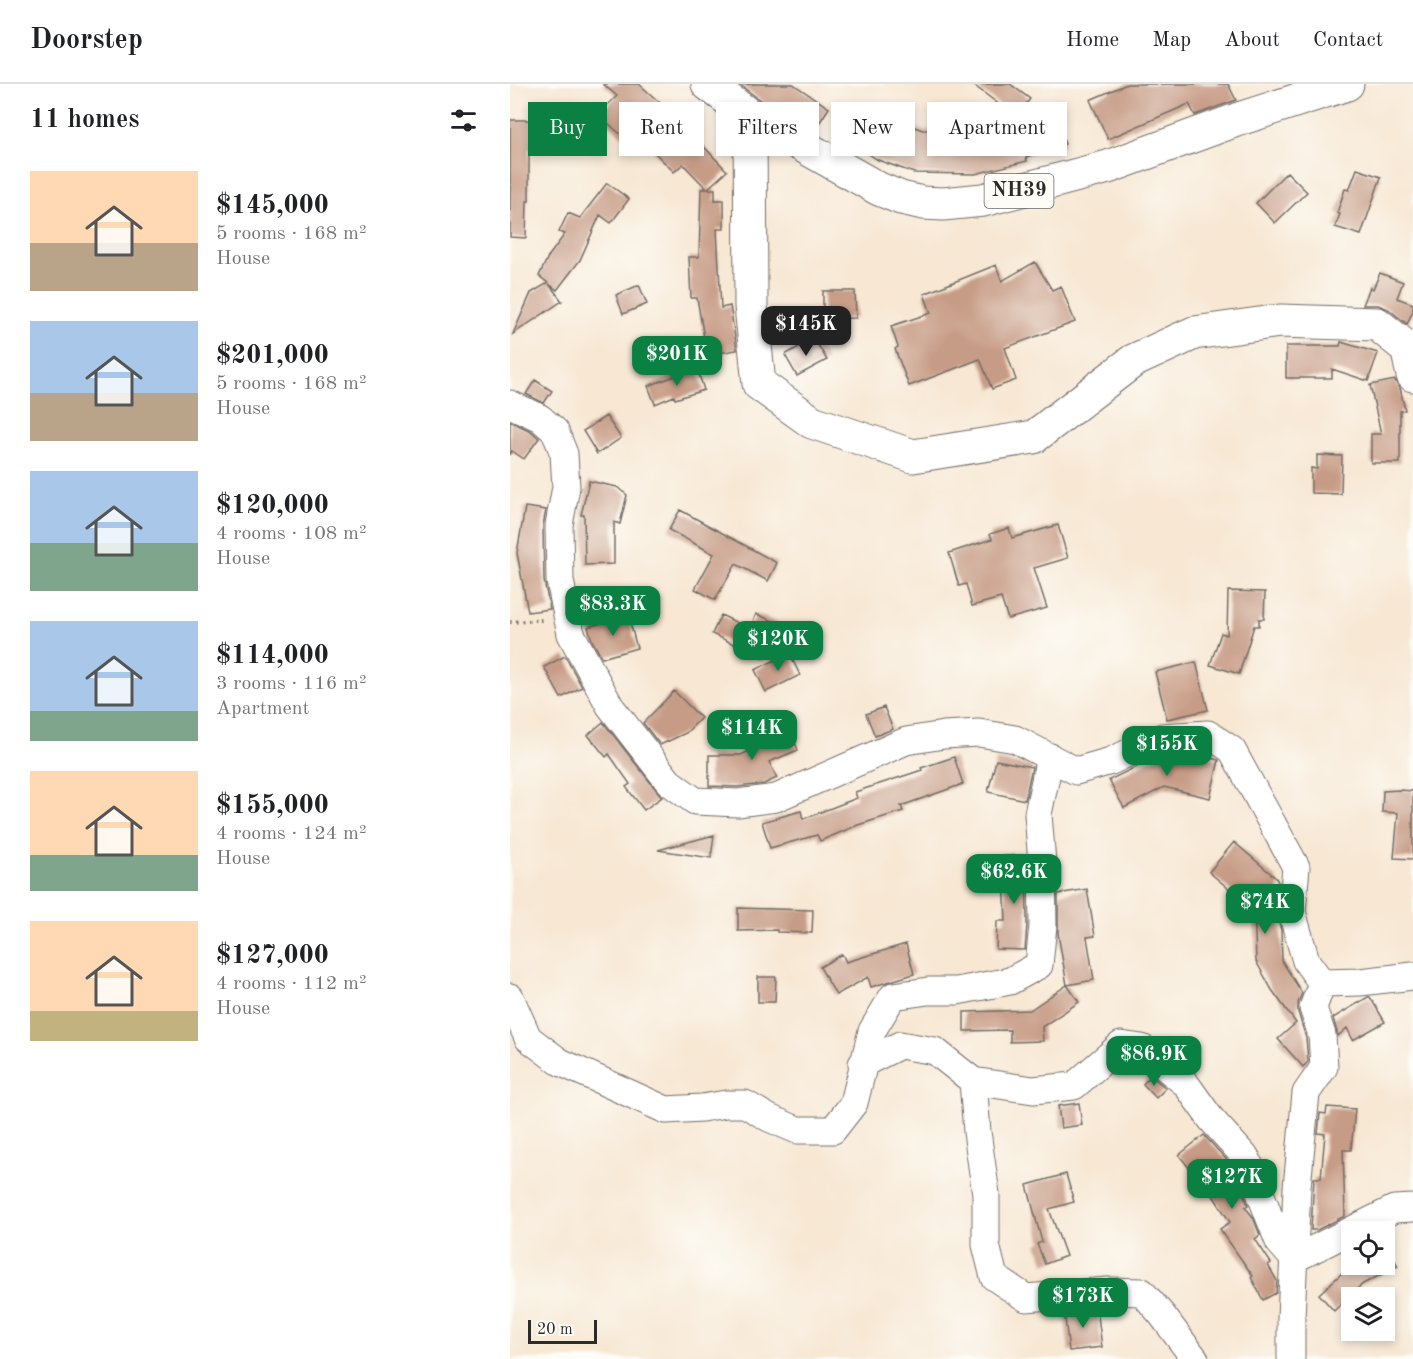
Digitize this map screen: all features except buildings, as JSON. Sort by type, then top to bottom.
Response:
[{"type":"main road","name":"NH39","points":[[708,84],[732,102]]},
{"type":"main road","name":"NH39","points":[[819,155],[879,189],[901,198],[923,202],[960,203],[1007,195],[1108,167],[1239,119],[1347,84]]},
{"type":"main road","points":[[750,156],[751,306],[759,384],[812,422],[913,456],[1034,437],[1133,361],[1194,333],[1280,321],[1377,324],[1407,348],[1413,375]]},
{"type":"street","points":[[510,404],[540,418],[555,431],[564,454],[566,487],[559,525],[560,581],[571,634],[610,706],[669,782],[694,801],[738,803],[776,798],[906,741],[944,735],[979,733],[1015,739],[1076,771],[1111,761],[1162,737],[1208,734],[1232,750],[1296,867],[1292,912],[1306,961],[1322,983]]},
{"type":"street","points":[[510,997],[528,1038],[560,1062],[666,1110],[745,1104],[797,1130],[833,1130],[854,1103],[872,1031],[893,996],[928,991],[957,991],[1010,981],[1039,965],[1044,925],[1038,814],[1050,757]]},
{"type":"street","points":[[1322,983],[1360,982],[1413,976]]},
{"type":"street","points":[[1291,1359],[1297,1187],[1306,1093],[1324,1067],[1322,1035],[1313,1008],[1322,983]]},
{"type":"street","points":[[862,1064],[900,1045],[935,1051],[973,1081],[1033,1090],[1074,1086],[1121,1045],[1142,1048],[1186,1084],[1211,1119],[1247,1159],[1279,1242],[1294,1259]]},
{"type":"street","points":[[973,1081],[977,1132],[986,1194],[986,1245],[994,1276],[1026,1298],[1108,1290],[1142,1292],[1195,1359]]},
{"type":"street","points":[[1294,1259],[1394,1209],[1413,1208]]},
{"type":"path","points":[[510,622],[567,618]]}]
